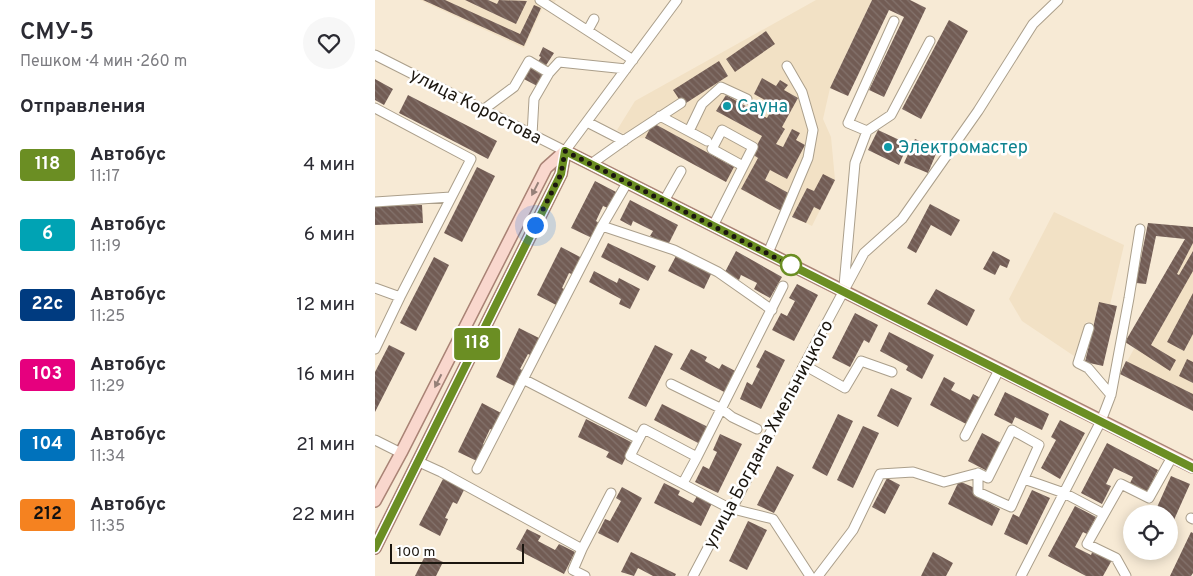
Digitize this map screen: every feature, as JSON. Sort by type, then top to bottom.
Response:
[{"type":"main road","name":"улица Коростова","points":[[565,151],[1193,468]]},
{"type":"main road","points":[[375,501],[545,168],[565,151]]},
{"type":"main road","points":[[375,548],[561,174],[565,151]]},
{"type":"street","points":[[540,0],[633,60]]},
{"type":"street","points":[[565,151],[677,0]]},
{"type":"street","name":"улица Богдана Хмельницкого","points":[[693,576],[729,508],[736,500],[804,365],[865,253],[902,219],[978,111],[1033,24],[1058,0]]},
{"type":"street","points":[[588,30],[594,19]]},
{"type":"street","points":[[867,131],[848,123],[894,21]]},
{"type":"street","points":[[843,292],[855,163],[867,131],[891,115],[930,41]]},
{"type":"street","name":"улица Коростова","points":[[375,54],[565,151]]},
{"type":"street","points":[[483,110],[514,87],[529,61],[549,73]]},
{"type":"street","points":[[532,134],[534,99],[549,73],[559,62],[626,69]]},
{"type":"street","points":[[768,253],[808,158],[813,130],[802,92],[787,66]]},
{"type":"street","points":[[689,131],[702,104],[721,87],[747,99]]},
{"type":"street","points":[[591,164],[681,102]]},
{"type":"street","points":[[375,108],[471,159],[375,349]]},
{"type":"street","points":[[660,116],[707,141]]},
{"type":"street","points":[[587,122],[624,141]]},
{"type":"street","points":[[713,226],[743,166],[753,146],[722,130],[712,149],[743,166]]},
{"type":"street","points":[[664,201],[681,172]]},
{"type":"street","points":[[477,469],[602,226],[627,183]]},
{"type":"street","points":[[375,202],[451,197]]},
{"type":"street","points":[[602,226],[675,250],[718,272],[772,310]]},
{"type":"street","points":[[1020,576],[1101,421],[1111,395],[1140,229]]},
{"type":"street","points":[[683,483],[783,286]]},
{"type":"street","points":[[375,288],[400,297]]},
{"type":"street","points":[[1089,328],[1078,363],[1088,368],[1111,395]]},
{"type":"street","points":[[804,365],[845,388],[861,361],[892,372]]},
{"type":"street","points":[[965,436],[999,370]]},
{"type":"street","points":[[523,379],[639,439]]},
{"type":"street","points":[[671,384],[722,408],[732,417],[757,429]]},
{"type":"street","points":[[1020,576],[1101,421]]},
{"type":"street","points":[[697,457],[644,429],[630,456],[729,508],[773,519],[810,576]]},
{"type":"street","points":[[818,576],[853,530],[880,474],[913,472],[944,482],[978,472],[988,478],[1012,430],[1039,445],[1011,507],[979,492],[978,472]]},
{"type":"street","points":[[375,440],[401,453]]},
{"type":"street","points":[[1126,576],[1116,558],[1087,544],[1121,484],[1149,498],[1172,457]]},
{"type":"street","points":[[419,462],[441,472],[582,549]]},
{"type":"street","points":[[1024,479],[1064,493],[1104,514]]},
{"type":"street","points":[[585,576],[571,573],[611,492]]},
{"type":"shaded area","points":[[420,0],[556,0],[554,3],[543,7],[524,48]]},
{"type":"shaded area","points":[[816,0],[872,0],[830,88],[823,119],[831,137],[835,180],[812,226],[645,138],[629,137],[617,130],[635,101]]},
{"type":"shaded area","points":[[1054,212],[1124,245],[1110,305],[1094,324],[1086,322],[1074,356],[1022,321],[1009,299]]},
{"type":"shaded area","points":[[1193,243],[1193,411],[1120,374]]},
{"type":"building","points":[[423,0],[445,0],[520,34],[534,5],[541,8],[524,46]]},
{"type":"building","points":[[465,0],[488,0],[497,4],[499,0],[527,1],[516,24]]},
{"type":"building","points":[[872,0],[910,0],[926,8],[884,97],[869,90],[904,17],[889,10],[848,96],[830,88]]},
{"type":"building","points":[[949,20],[968,31],[921,119],[902,109]]},
{"type":"building","points":[[766,31],[775,44],[735,72],[726,59]]},
{"type":"building","points":[[543,47],[554,53],[541,73],[545,76],[539,87],[522,78],[529,67],[533,69],[541,57],[539,56]]},
{"type":"building","points":[[719,61],[728,76],[683,105],[673,90]]},
{"type":"building","points":[[762,78],[776,86],[780,80],[788,85],[784,90],[798,98],[782,127],[785,129],[776,144],[783,147],[792,129],[800,133],[796,140],[805,145],[787,179],[770,170],[765,180],[792,195],[783,212],[741,189],[758,158],[752,154],[762,136],[716,111],[726,95],[767,118],[774,105],[754,94]]},
{"type":"building","points":[[375,79],[393,89],[384,105],[375,100]]},
{"type":"building","points":[[408,95],[497,141],[488,159],[399,113]]},
{"type":"building","points":[[653,123],[734,167],[726,182],[645,138]]},
{"type":"building","name":"Электромастер","points":[[878,130],[908,144],[899,165],[868,150]]},
{"type":"building","points":[[915,139],[938,149],[928,173],[904,163]]},
{"type":"building","points":[[477,167],[495,176],[462,242],[444,233]]},
{"type":"building","points":[[823,174],[835,180],[820,210],[814,207],[806,223],[792,217],[807,188],[814,191]]},
{"type":"building","points":[[595,181],[618,193],[610,209],[603,206],[596,221],[599,223],[592,238],[571,228]]},
{"type":"building","points":[[630,200],[678,225],[668,245],[650,236],[653,231],[633,221],[631,226],[620,220]]},
{"type":"building","points":[[930,204],[960,220],[951,236],[931,225],[916,253],[907,248]]},
{"type":"building","points":[[422,205],[423,223],[375,225],[375,206]]},
{"type":"building","points":[[1148,223],[1193,227],[1193,243],[1177,274],[1179,275],[1193,251],[1193,271],[1151,345],[1176,360],[1170,371],[1125,342],[1185,239],[1156,236],[1146,284],[1136,283]]},
{"type":"building","points":[[608,243],[656,266],[648,281],[601,257]]},
{"type":"building","points":[[561,247],[582,258],[574,275],[569,273],[562,288],[566,290],[558,306],[537,295]]},
{"type":"building","points":[[736,251],[782,277],[770,298],[754,289],[757,283],[741,275],[739,280],[725,272]]},
{"type":"building","points":[[993,251],[1010,260],[1007,268],[1000,265],[995,275],[983,269]]},
{"type":"building","points":[[677,254],[712,272],[704,289],[668,271]]},
{"type":"building","points":[[434,257],[449,265],[416,331],[400,323]]},
{"type":"building","points":[[594,271],[617,283],[619,278],[640,289],[630,309],[619,304],[621,299],[589,282]]},
{"type":"building","points":[[797,284],[818,295],[794,341],[772,330],[781,313],[787,316],[795,301],[789,298]]},
{"type":"building","points":[[936,289],[975,310],[967,326],[927,304]]},
{"type":"building","points":[[1193,293],[1193,334],[1184,351],[1167,342]]},
{"type":"building","points":[[1099,302],[1117,306],[1103,366],[1085,362]]},
{"type":"building","points":[[855,313],[878,325],[869,343],[864,340],[850,367],[832,358]]},
{"type":"building","points":[[519,328],[541,339],[532,356],[528,354],[520,369],[524,371],[516,387],[496,377]]},
{"type":"building","points":[[889,332],[934,355],[922,379],[906,370],[908,366],[880,351]]},
{"type":"building","points":[[389,345],[405,353],[375,412],[375,372]]},
{"type":"building","points":[[655,345],[673,354],[646,407],[628,398]]},
{"type":"building","points":[[691,349],[707,357],[705,361],[719,369],[722,364],[739,373],[728,394],[680,369]]},
{"type":"building","points":[[765,350],[785,360],[761,409],[740,399],[747,382],[752,385],[760,369],[756,367]]},
{"type":"building","points":[[1187,359],[1193,362],[1193,383],[1179,376]]},
{"type":"building","points":[[1126,361],[1193,394],[1193,411],[1120,374]]},
{"type":"building","points":[[944,377],[955,383],[951,390],[970,400],[973,394],[983,399],[968,425],[930,405]]},
{"type":"building","points":[[891,388],[912,398],[898,427],[877,416]]},
{"type":"building","points":[[1005,392],[1049,414],[1042,430],[1015,417],[1012,424],[994,415]]},
{"type":"building","points":[[482,403],[503,414],[495,431],[490,429],[483,444],[487,446],[479,462],[458,452]]},
{"type":"building","points":[[662,404],[708,427],[700,444],[654,420]]},
{"type":"building","points":[[838,414],[853,421],[827,476],[812,468]]},
{"type":"building","points":[[586,419],[633,443],[622,465],[606,457],[609,452],[578,437]]},
{"type":"building","points":[[1060,420],[1085,433],[1060,479],[1041,468],[1056,440],[1051,437]]},
{"type":"building","points":[[863,426],[879,433],[853,488],[837,480]]},
{"type":"building","points":[[982,433],[1003,444],[989,472],[968,461]]},
{"type":"building","points":[[720,434],[742,444],[718,493],[695,482],[703,466],[709,469],[717,452],[713,450]]},
{"type":"building","points":[[1107,443],[1158,470],[1147,492],[1130,483],[1133,477],[1114,468],[1106,484],[1111,486],[1102,504],[1081,493]]},
{"type":"building","points":[[777,466],[794,475],[774,513],[757,505]]},
{"type":"building","points":[[1171,476],[1190,484],[1178,511],[1178,505],[1158,505]]},
{"type":"building","points":[[444,477],[465,488],[457,504],[453,502],[445,518],[448,519],[440,536],[419,525]]},
{"type":"building","points":[[887,478],[900,485],[885,514],[872,507]]},
{"type":"building","points":[[959,481],[977,489],[974,495],[1000,509],[992,526],[948,504]]},
{"type":"building","points":[[664,483],[680,491],[678,495],[693,503],[697,496],[712,503],[701,526],[654,503]]},
{"type":"building","points":[[622,487],[642,498],[618,543],[598,533],[605,519],[610,521],[621,501],[616,498]]},
{"type":"building","points":[[1032,490],[1050,498],[1027,545],[1004,534],[1013,514],[1019,517]]},
{"type":"building","points":[[1075,506],[1096,517],[1087,534],[1083,532],[1075,547],[1091,555],[1093,550],[1112,560],[1103,576],[1086,576],[1048,556]]},
{"type":"building","points":[[748,521],[767,530],[747,570],[729,561]]},
{"type":"building","points":[[527,529],[541,536],[538,541],[555,550],[559,544],[575,552],[564,574],[516,549]]},
{"type":"building","points":[[1191,532],[1193,533],[1193,573],[1191,576],[1170,576]]},
{"type":"building","points":[[631,552],[676,574],[675,576],[653,576],[638,568],[634,576],[621,572]]},
{"type":"building","points":[[933,552],[953,563],[946,576],[921,576]]},
{"type":"building","points":[[426,554],[443,562],[436,576],[415,576]]},
{"type":"bus line","name":"118","points":[[375,548],[561,174],[565,151],[1193,468]]},
{"type":"place","name":"Сауна","points":[[727,106]]},
{"type":"place","name":"Электромастер","points":[[888,147]]},
{"type":"route","points":[[535,225],[561,174],[565,151],[798,269],[791,265]]}]
